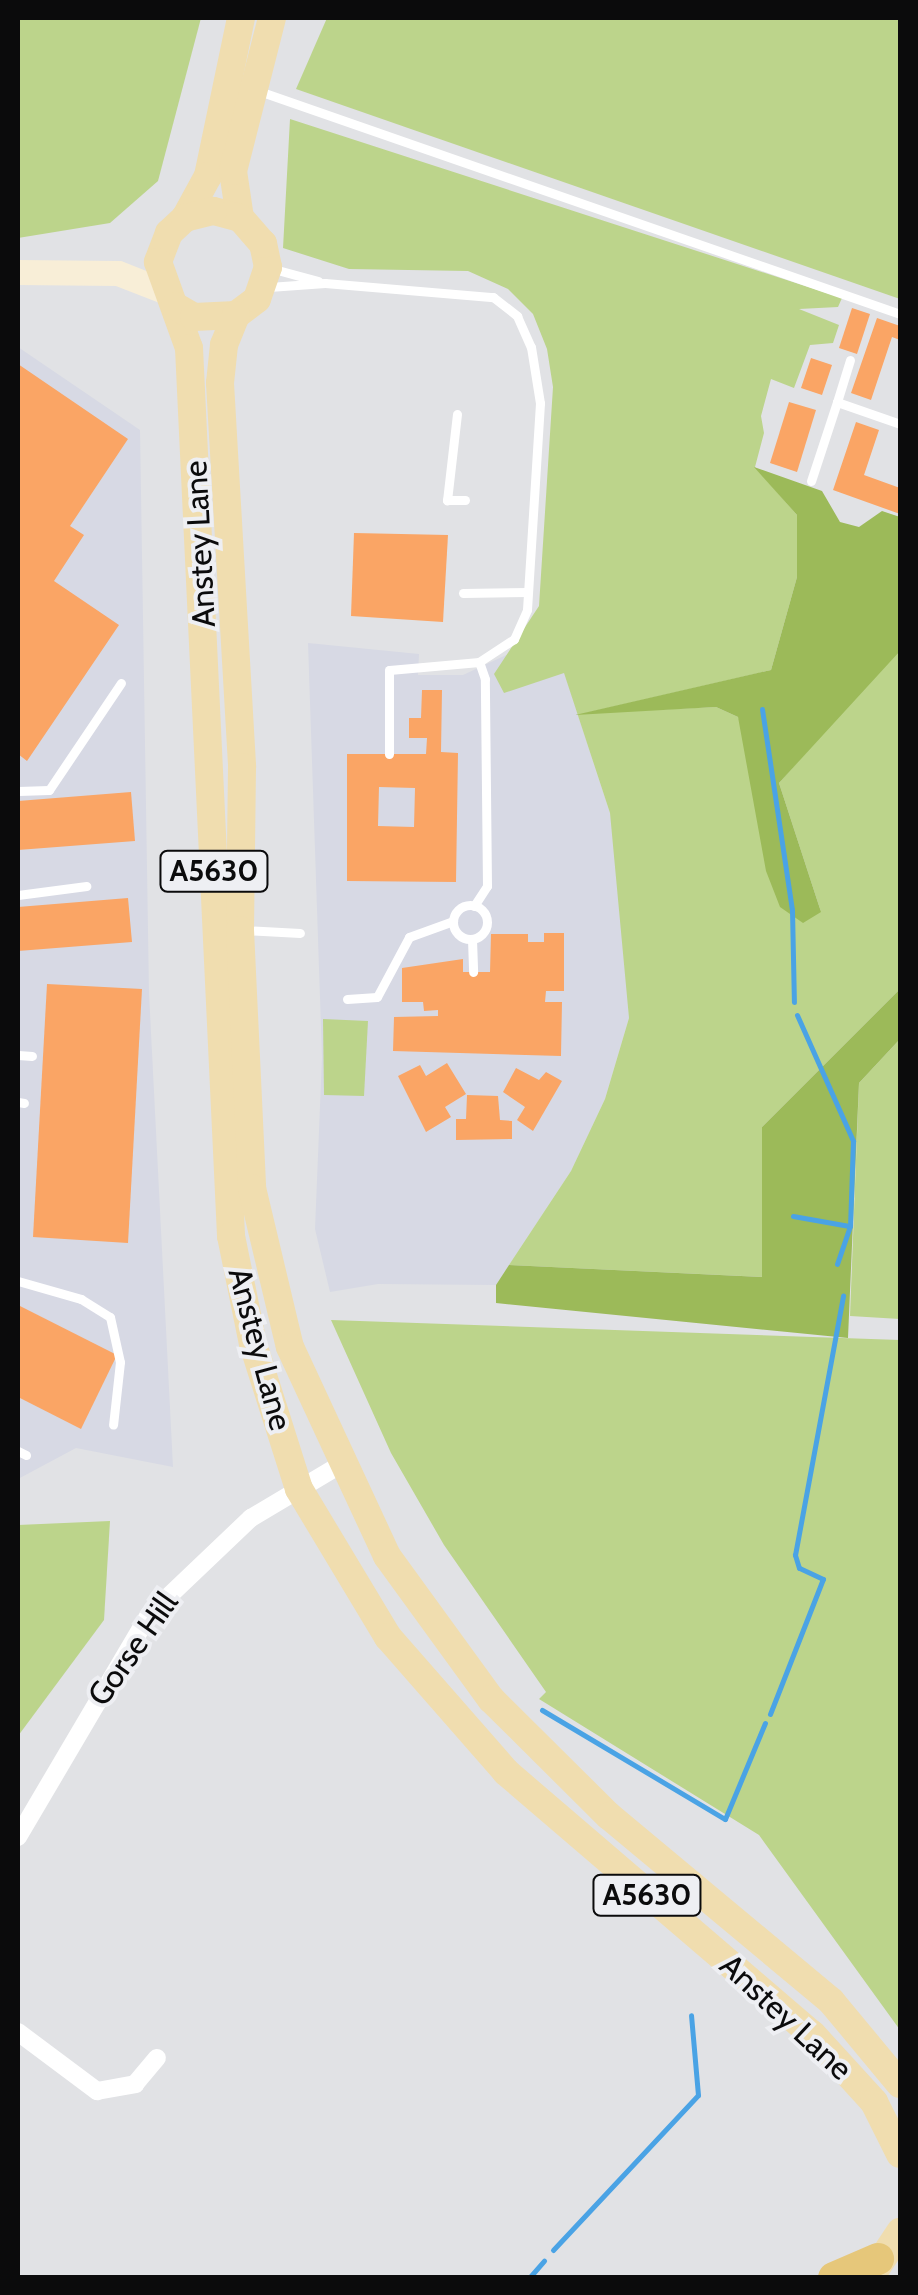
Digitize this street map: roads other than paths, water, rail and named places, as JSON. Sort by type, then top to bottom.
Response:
[{"type":"highway","points":[[834,2278],[874,2268]]},
{"type":"main road","points":[[159,253],[185,218],[208,176],[241,18]]},
{"type":"main road","points":[[170,298],[205,319],[236,315],[265,277],[263,244],[240,218],[233,172],[250,88],[272,18]]},
{"type":"main road","points":[[185,218],[212,211],[240,218]]},
{"type":"main road","name":"Anstey Lane","points":[[159,253],[170,298],[189,348],[201,535],[231,1236],[254,1344],[299,1489],[388,1636],[453,1718],[570,1831],[812,2034],[874,2102],[900,2154]]},
{"type":"main road","name":"A5630","points":[[236,315],[224,345],[220,383],[242,767],[240,930]]},
{"type":"main road","name":"Anstey Lane","points":[[240,930],[252,1188],[290,1348],[340,1466],[386,1556],[513,1723],[671,1871],[831,2001],[900,2084]]},
{"type":"main road","points":[[874,2268],[900,2232]]},
{"type":"street","points":[[118,273],[159,253]]},
{"type":"street","points":[[18,272],[118,273],[170,298]]},
{"type":"street","name":"Gorse Hill","points":[[18,1836],[149,1616],[222,1542],[340,1466]]},
{"type":"street","points":[[18,2032],[98,2090],[135,2084],[157,2058]]},
{"type":"lane","points":[[250,88],[900,314]]},
{"type":"lane","points":[[265,277],[493,297],[517,316],[532,347],[540,403],[528,592],[514,639],[479,662],[388,670],[388,754]]},
{"type":"lane","points":[[265,277],[325,283]]},
{"type":"lane","points":[[811,481],[850,360]]},
{"type":"lane","points":[[837,402],[900,424]]},
{"type":"lane","points":[[457,414],[447,500],[465,500]]},
{"type":"lane","points":[[463,594],[528,592]]},
{"type":"lane","points":[[348,999],[377,997],[409,938],[453,920],[458,910],[474,906],[487,886],[486,699],[479,662]]},
{"type":"lane","points":[[18,790],[49,790],[120,683]]},
{"type":"lane","points":[[18,894],[86,886]]},
{"type":"lane","points":[[473,972],[472,939],[487,923],[474,906]]},
{"type":"lane","points":[[453,920],[458,934],[472,939]]},
{"type":"lane","points":[[240,930],[300,933]]},
{"type":"lane","points":[[18,1054],[32,1056]]},
{"type":"lane","points":[[18,1280],[82,1299],[110,1317],[120,1362],[113,1425]]},
{"type":"waterway","points":[[762,709],[792,910],[794,1002]]},
{"type":"waterway","points":[[797,1015],[853,1141],[850,1226],[837,1264]]},
{"type":"waterway","points":[[793,1216],[849,1226]]},
{"type":"waterway","points":[[770,1714],[823,1579],[799,1568],[795,1555],[843,1295]]},
{"type":"waterway","points":[[542,1710],[725,1819],[765,1723]]},
{"type":"waterway","points":[[553,2250],[698,2095],[691,2015]]},
{"type":"waterway","points":[[529,2278],[544,2261]]}]
